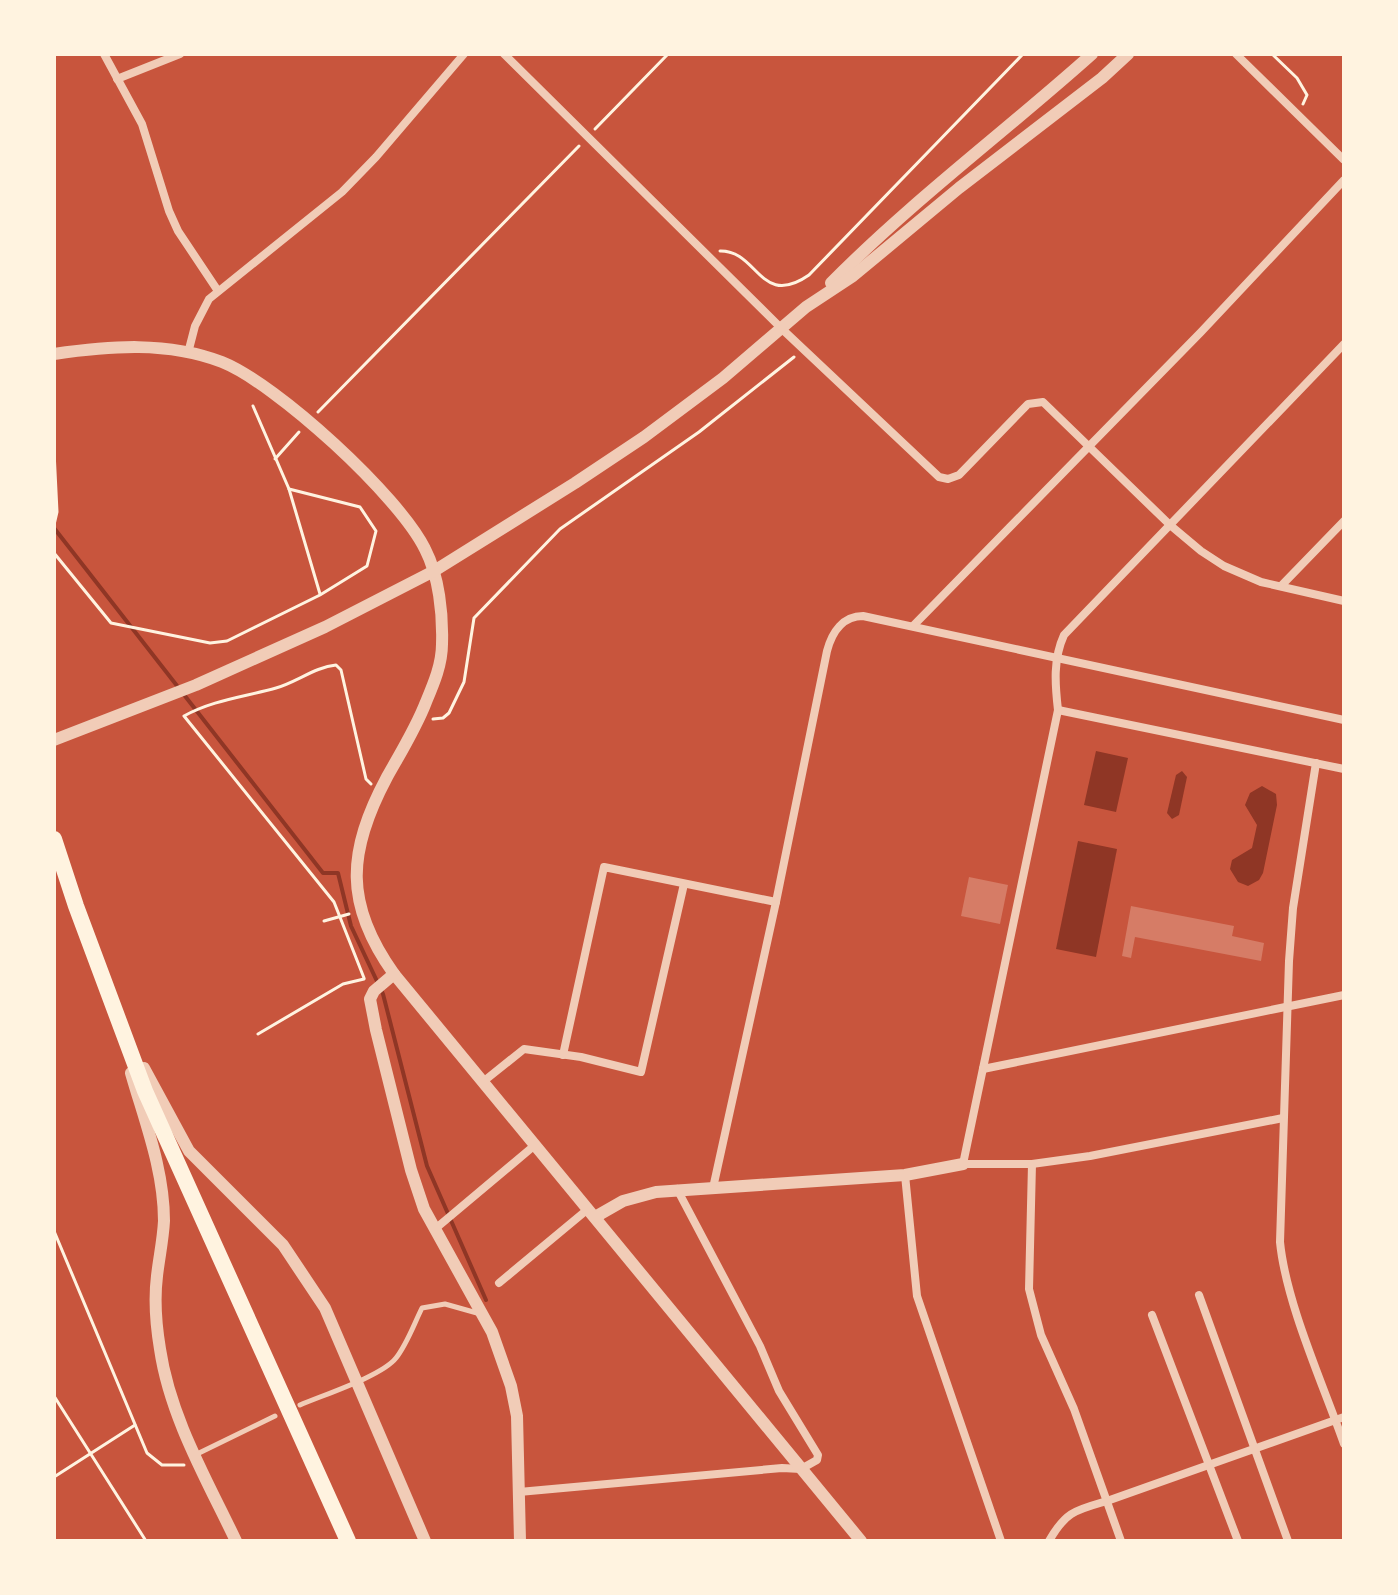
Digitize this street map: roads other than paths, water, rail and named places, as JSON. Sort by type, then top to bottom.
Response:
[{"type":"highway","points":[[54,839],[145,1091],[348,1541]]},
{"type":"street","points":[[104,54],[142,124],[178,231],[218,291]]},
{"type":"street","points":[[117,79],[180,54]]},
{"type":"street","points":[[188,353],[202,310],[218,291],[342,192],[464,54]]},
{"type":"street","points":[[504,54],[782,329],[939,477],[948,479],[959,475],[1028,404],[1043,402],[1201,551],[1224,566],[1261,582],[1344,601]]},
{"type":"street","points":[[54,740],[196,685],[325,627],[434,571],[644,437],[782,329],[904,213],[1092,54]]},
{"type":"street","points":[[815,300],[853,276],[948,196],[1066,106],[1128,54]]},
{"type":"street","points":[[1236,54],[1344,160]]},
{"type":"street","points":[[913,626],[1344,180]]},
{"type":"street","points":[[963,1164],[1058,710],[1055,685],[1057,659],[1064,635],[1344,344]]},
{"type":"street","points":[[54,354],[138,346],[188,353],[222,362],[257,381],[308,422],[366,476],[420,539],[434,571],[442,647],[439,670],[420,719],[380,792],[360,843],[356,862],[361,912],[373,943],[394,974],[861,1541]]},
{"type":"street","points":[[1281,586],[1344,521]]},
{"type":"street","points":[[713,1188],[829,641],[842,623],[854,616],[863,616],[1344,720]]},
{"type":"street","points":[[1058,710],[1344,769]]},
{"type":"street","points":[[1316,763],[1293,908],[1280,1242],[1282,1262],[1340,1418],[1344,1444]]},
{"type":"street","points":[[563,1055],[604,867],[776,902]]},
{"type":"street","points":[[484,1081],[524,1049],[641,1072],[684,884]]},
{"type":"street","points":[[394,974],[374,991],[370,999],[371,1008],[424,1209],[482,1314],[511,1386],[517,1416],[520,1541]]},
{"type":"street","points":[[105,986],[155,1093],[189,1151],[283,1245],[325,1308],[425,1541]]},
{"type":"street","points":[[105,986],[159,1169],[164,1224],[156,1299],[160,1349],[178,1414],[236,1541]]},
{"type":"street","points":[[983,1069],[1344,995]]},
{"type":"street","points":[[499,1283],[592,1213],[623,1201],[677,1189],[905,1175],[963,1164],[1032,1164],[1167,1143],[1283,1118]]},
{"type":"street","points":[[435,1229],[535,1145]]},
{"type":"street","points":[[1032,1164],[1029,1289],[1041,1335],[1074,1409],[1121,1541]]},
{"type":"street","points":[[905,1175],[917,1296],[1001,1541]]},
{"type":"street","points":[[519,1492],[782,1468],[801,1469],[810,1466],[818,1455],[779,1391],[760,1346],[677,1189]]},
{"type":"street","points":[[1199,1295],[1288,1541]]},
{"type":"street","points":[[1152,1315],[1238,1541]]},
{"type":"street","points":[[1049,1541],[1071,1511],[1340,1418]]},
{"type":"lane","points":[[300,1405],[374,1375],[397,1357],[422,1308],[445,1304],[482,1314]]},
{"type":"lane","points":[[196,1455],[275,1416]]},
{"type":"waterway","points":[[54,528],[323,873],[338,873],[351,926],[383,994],[427,1166],[486,1300]]}]
